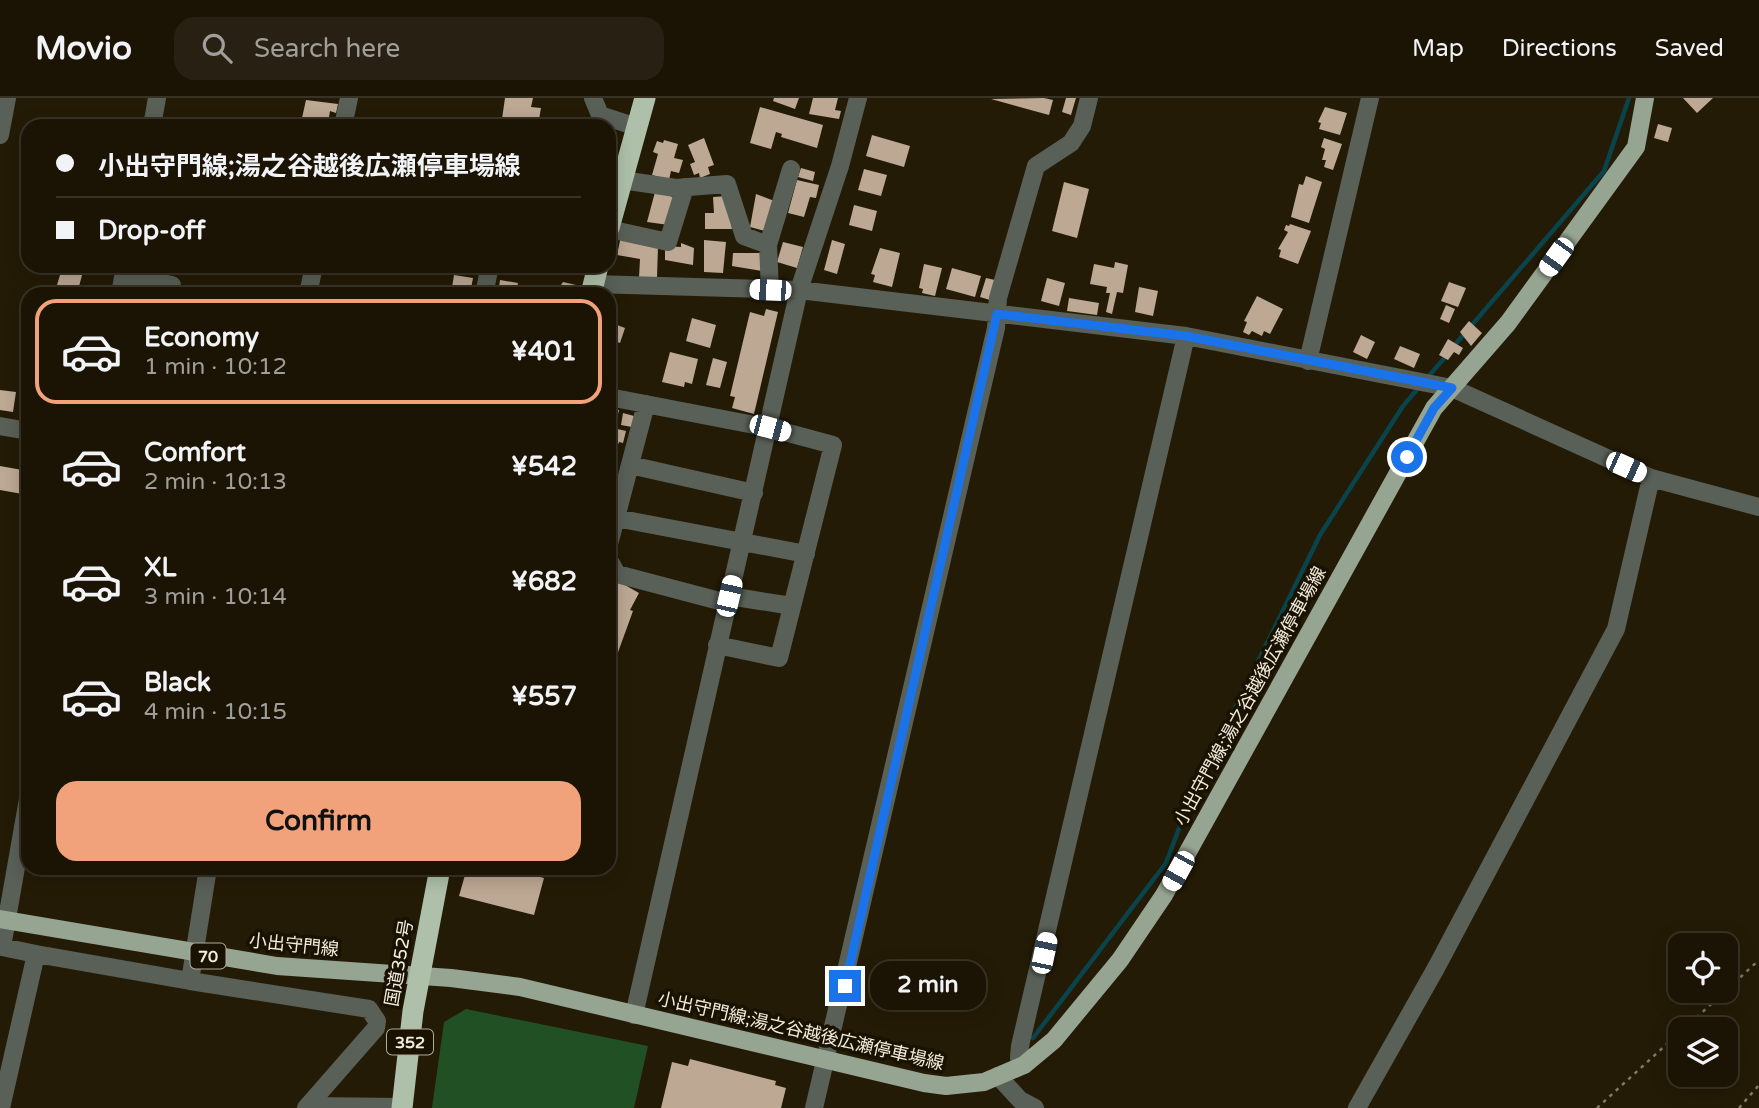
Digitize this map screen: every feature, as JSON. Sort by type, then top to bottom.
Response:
[{"type":"highway","points":[[616,202],[645,98]]},
{"type":"highway","name":"国道352号","points":[[402,1108],[419,976],[439,875]]},
{"type":"main road","name":"小出守門線;湯之谷越後広瀬停車場線","points":[[419,976],[520,987],[826,1062],[946,1086],[984,1082],[1024,1065],[1054,1040],[1089,1001],[1164,895],[1434,408],[1508,323],[1636,147],[1646,98]]},
{"type":"main road","name":"小出守門線","points":[[3,920],[195,954],[309,970],[419,976]]},
{"type":"street","points":[[0,135],[7,98]]},
{"type":"street","points":[[154,119],[158,98]]},
{"type":"street","points":[[344,119],[349,98]]},
{"type":"street","points":[[593,98],[600,115],[612,119]]},
{"type":"street","points":[[634,1015],[717,645],[770,428],[799,290],[840,166],[858,98]]},
{"type":"street","points":[[814,1108],[997,314],[998,298],[1036,166],[1071,143],[1082,126],[1089,98]]},
{"type":"street","points":[[1308,361],[1370,98]]},
{"type":"street","points":[[616,120],[637,127]]},
{"type":"street","points":[[770,290],[768,245],[791,169]]},
{"type":"street","points":[[622,180],[685,187],[727,184],[744,236],[768,245]]},
{"type":"street","points":[[616,230],[668,242],[685,187]]},
{"type":"street","points":[[134,273],[172,287]]},
{"type":"street","points":[[594,281],[799,290],[1186,336],[1452,388],[1651,478],[1759,506]]},
{"type":"street","points":[[1024,1065],[1019,1058],[1020,1046],[1186,336]]},
{"type":"street","points":[[616,398],[770,428],[833,445],[779,658],[717,645]]},
{"type":"street","points":[[646,404],[616,518],[806,554]]},
{"type":"street","points":[[0,426],[21,430]]},
{"type":"street","points":[[630,465],[754,493]]},
{"type":"street","points":[[1357,1108],[1436,968],[1616,629],[1651,478]]},
{"type":"street","points":[[616,572],[728,599],[792,606]]},
{"type":"street","points":[[21,833],[3,920],[1,946],[190,981],[369,1009],[374,1014],[376,1028],[307,1107]]},
{"type":"street","points":[[190,981],[207,875]]},
{"type":"street","points":[[2,1108],[36,954]]},
{"type":"street","points":[[998,1076],[1020,1100],[1035,1108]]},
{"type":"street","points":[[307,1107],[402,1108]]},
{"type":"path","points":[[1697,1017],[1759,960]]},
{"type":"path","points":[[1597,1108],[1668,1044]]},
{"type":"path","points":[[1739,1108],[1759,1085]]},
{"type":"green space","points":[[466,1009],[648,1046],[634,1108],[432,1108],[444,1022]]},
{"type":"building","points":[[505,98],[533,98],[531,107],[541,108],[539,119],[502,119]]},
{"type":"building","points":[[774,98],[799,98],[795,109],[773,101]]},
{"type":"building","points":[[813,98],[838,98],[835,110],[841,111],[839,119],[809,114]]},
{"type":"building","points":[[1066,98],[1076,98],[1071,115],[1062,112]]},
{"type":"building","points":[[1683,98],[1713,98],[1697,113]]},
{"type":"building","points":[[991,99],[1053,100],[1049,115]]},
{"type":"building","points":[[306,100],[338,104],[336,113],[330,111],[329,119],[302,118]]},
{"type":"building","points":[[760,107],[823,125],[817,148],[781,137],[782,134],[776,132],[771,149],[750,143]]},
{"type":"building","points":[[1325,107],[1347,113],[1340,135],[1319,129],[1321,123],[1318,122]]},
{"type":"building","points":[[1658,124],[1672,128],[1668,142],[1654,138]]},
{"type":"building","points":[[872,135],[910,146],[904,167],[866,156]]},
{"type":"building","points":[[704,138],[714,165],[708,167],[710,174],[700,178],[699,173],[694,175],[690,164],[695,162],[688,145]]},
{"type":"building","points":[[1324,138],[1342,144],[1333,170],[1324,167],[1326,160],[1322,160],[1325,149],[1321,147]]},
{"type":"building","points":[[664,140],[678,144],[674,158],[683,160],[679,173],[671,171],[669,180],[652,175],[658,154],[653,152],[657,141],[663,143]]},
{"type":"building","points":[[801,168],[815,172],[813,181],[798,177]]},
{"type":"building","points":[[864,169],[887,175],[881,196],[858,190]]},
{"type":"building","points":[[1306,176],[1322,182],[1309,223],[1291,217],[1299,184],[1303,185]]},
{"type":"building","points":[[797,180],[819,185],[816,198],[810,197],[804,217],[788,213]]},
{"type":"building","points":[[1064,182],[1089,189],[1077,238],[1052,231]]},
{"type":"building","points":[[655,192],[677,198],[669,225],[647,222]]},
{"type":"building","points":[[756,194],[777,202],[769,232],[750,227]]},
{"type":"building","points":[[728,196],[732,229],[705,229],[705,213],[714,213],[713,197]]},
{"type":"building","points":[[854,205],[877,211],[872,231],[849,225]]},
{"type":"building","points":[[1286,225],[1311,231],[1298,264],[1279,257],[1281,250],[1278,249],[1288,232],[1284,230]]},
{"type":"building","points":[[621,236],[643,241],[642,245],[658,246],[657,278],[639,278],[640,259],[617,255]]},
{"type":"building","points":[[704,240],[726,242],[723,273],[704,272]]},
{"type":"building","points":[[832,240],[845,244],[837,274],[824,270]]},
{"type":"building","points":[[783,242],[803,247],[797,268],[777,262]]},
{"type":"building","points":[[681,243],[694,248],[693,265],[665,260],[665,246],[681,247]]},
{"type":"building","points":[[880,248],[900,253],[892,287],[873,282],[875,275],[871,274]]},
{"type":"building","points":[[733,253],[763,253],[762,271],[732,266]]},
{"type":"building","points":[[1115,262],[1128,265],[1123,293],[1117,292],[1112,314],[1106,312],[1110,293],[1106,293],[1107,287],[1090,284],[1094,264],[1114,268]]},
{"type":"building","points":[[924,264],[942,268],[935,296],[922,293],[923,289],[919,288]]},
{"type":"building","points":[[952,268],[981,276],[975,297],[946,289]]},
{"type":"building","points":[[55,273],[83,273],[79,287],[57,285],[60,275]]},
{"type":"building","points":[[454,275],[473,278],[471,287],[452,287]]},
{"type":"building","points":[[986,278],[995,280],[990,300],[980,297]]},
{"type":"building","points":[[1047,278],[1065,283],[1059,306],[1041,301]]},
{"type":"building","points":[[500,280],[518,283],[517,287],[499,287]]},
{"type":"building","points":[[563,282],[576,285],[576,287],[560,287]]},
{"type":"building","points":[[1449,282],[1466,288],[1458,307],[1441,301]]},
{"type":"building","points":[[1139,287],[1158,291],[1153,316],[1135,312]]},
{"type":"building","points":[[1257,296],[1283,309],[1270,334],[1264,331],[1262,336],[1252,331],[1249,335],[1243,332],[1247,322],[1244,321]]},
{"type":"building","points":[[1069,298],[1099,303],[1097,315],[1067,311]]},
{"type":"building","points":[[1446,305],[1455,309],[1449,323],[1440,319]]},
{"type":"building","points":[[766,309],[778,312],[754,414],[732,408],[735,397],[730,396],[750,312],[764,316]]},
{"type":"building","points":[[692,318],[716,325],[710,348],[686,341]]},
{"type":"building","points":[[1469,321],[1482,333],[1471,346],[1460,332]]},
{"type":"building","points":[[616,325],[625,328],[620,343],[616,342]]},
{"type":"building","points":[[1361,335],[1375,342],[1367,359],[1353,352]]},
{"type":"building","points":[[1448,339],[1463,348],[1459,355],[1454,352],[1448,360],[1439,355]]},
{"type":"building","points":[[1400,346],[1420,354],[1414,368],[1394,359]]},
{"type":"building","points":[[670,352],[698,359],[692,384],[685,382],[684,387],[662,382]]},
{"type":"building","points":[[713,358],[727,362],[720,388],[706,385]]},
{"type":"building","points":[[0,390],[16,392],[13,412],[0,410]]},
{"type":"building","points":[[623,413],[634,416],[632,427],[621,425]]},
{"type":"building","points":[[616,429],[626,431],[623,443],[619,442],[617,447]]},
{"type":"building","points":[[0,466],[21,470],[21,494],[0,490]]},
{"type":"building","points":[[616,580],[639,593],[630,610],[633,611],[616,658]]},
{"type":"building","points":[[465,875],[533,875],[544,878],[534,915],[459,896]]},
{"type":"building","points":[[690,1059],[776,1081],[775,1085],[786,1088],[781,1108],[661,1108],[672,1062],[688,1066]]},
{"type":"waterway","points":[[1453,347],[1604,171],[1629,98]]},
{"type":"waterway","points":[[1426,379],[1448,354]]},
{"type":"waterway","points":[[1033,1038],[1166,863],[1189,802],[1320,535],[1403,406],[1420,386]]},
{"type":"route","points":[[845,986],[893,766],[996,328],[997,314],[1186,336],[1452,388],[1434,408],[1407,457]]}]
